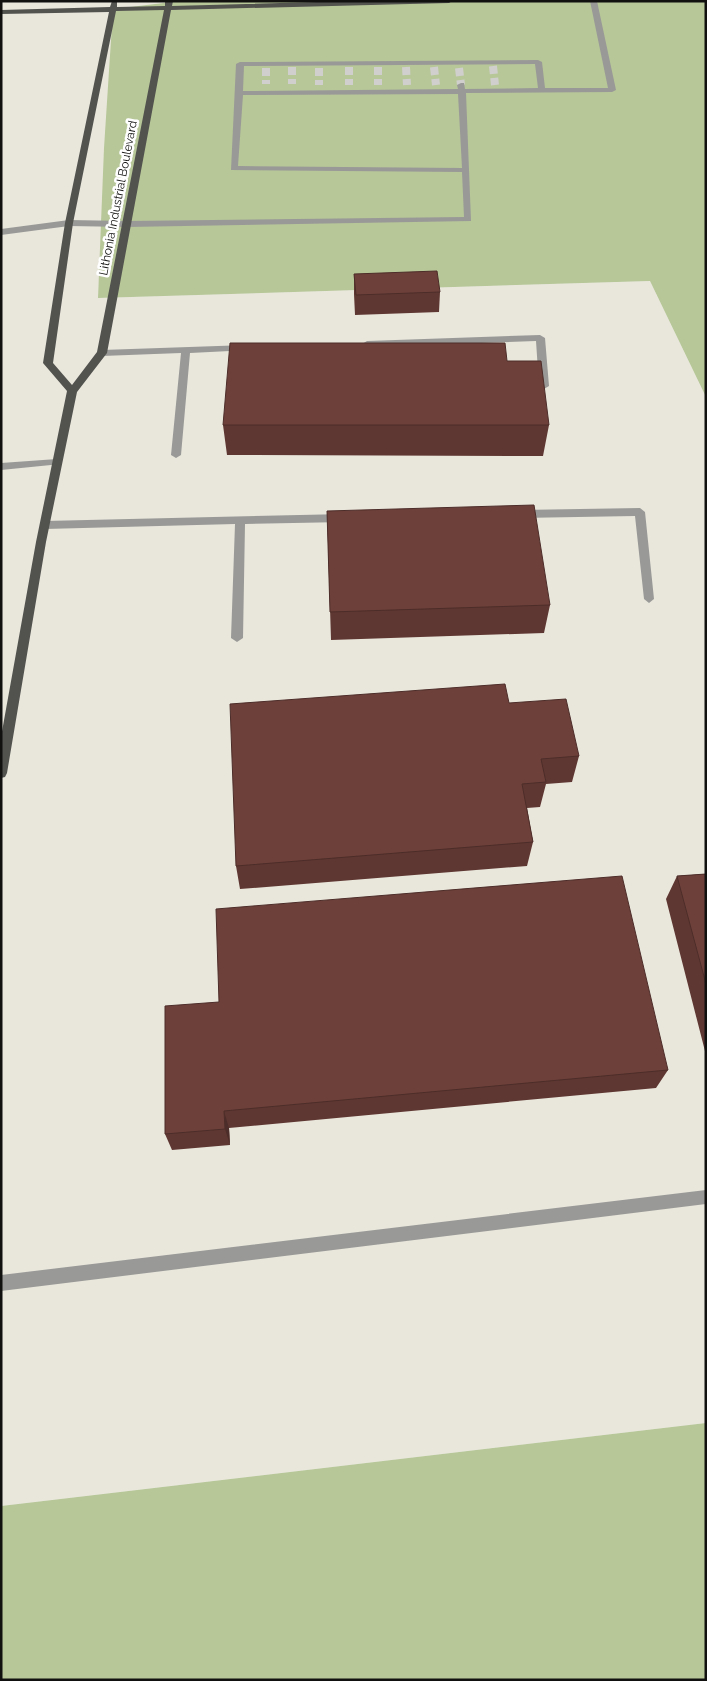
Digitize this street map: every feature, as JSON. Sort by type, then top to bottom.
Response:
[{"type":"main road","points":[[1,12],[113,5],[449,1]]},
{"type":"main road","name":"Lithonia Industrial Boulevard","points":[[1,773],[45,525],[72,390],[102,353],[168,4]]},
{"type":"main road","points":[[72,390],[48,363],[68,223],[113,5]]},
{"type":"street","points":[[239,93],[266,89],[378,88],[496,88],[542,91],[612,90],[593,1]]},
{"type":"street","points":[[466,170],[234,168],[240,64],[319,66],[459,65],[538,62],[542,91]]},
{"type":"street","points":[[1,232],[68,223],[127,224],[468,219],[461,88]]},
{"type":"street","points":[[359,344],[540,338],[544,386]]},
{"type":"street","points":[[102,353],[259,348]]},
{"type":"street","points":[[176,455],[186,350]]},
{"type":"street","points":[[1,467],[57,462]]},
{"type":"street","points":[[512,514],[640,512],[649,599]]},
{"type":"street","points":[[45,525],[354,518]]},
{"type":"street","points":[[237,638],[240,520]]},
{"type":"street","points":[[1,1283],[706,1197]]},
{"type":"shaded area","points":[[1,1],[180,1],[113,9],[98,298],[650,281],[706,397],[706,1423],[1,1506]]},
{"type":"green space","points":[[180,1],[706,1],[706,397],[650,281],[98,298],[104,148],[113,9]]},
{"type":"green space","points":[[706,1423],[706,1680],[1,1680],[1,1506]]},
{"type":"building","points":[[437,271],[440,292],[356,295],[354,274]]},
{"type":"building","points":[[230,343],[505,343],[507,361],[541,361],[549,425],[223,425]]},
{"type":"building","points":[[534,505],[550,605],[330,612],[327,511]]},
{"type":"building","points":[[505,684],[509,703],[566,699],[579,756],[541,759],[546,782],[522,784],[533,842],[236,866],[230,704]]},
{"type":"building","points":[[706,874],[706,984],[677,876]]},
{"type":"building","points":[[622,876],[668,1070],[224,1111],[225,1129],[165,1134],[165,1006],[219,1002],[216,909]]},
{"type":"tunnel","points":[[493,66],[495,85]]},
{"type":"tunnel","points":[[292,67],[292,84]]},
{"type":"tunnel","points":[[349,67],[349,85]]},
{"type":"tunnel","points":[[378,67],[378,85]]},
{"type":"tunnel","points":[[406,67],[407,85]]},
{"type":"tunnel","points":[[434,67],[436,85]]},
{"type":"tunnel","points":[[266,68],[266,84]]},
{"type":"tunnel","points":[[319,68],[319,85]]},
{"type":"tunnel","points":[[459,68],[461,85]]}]
